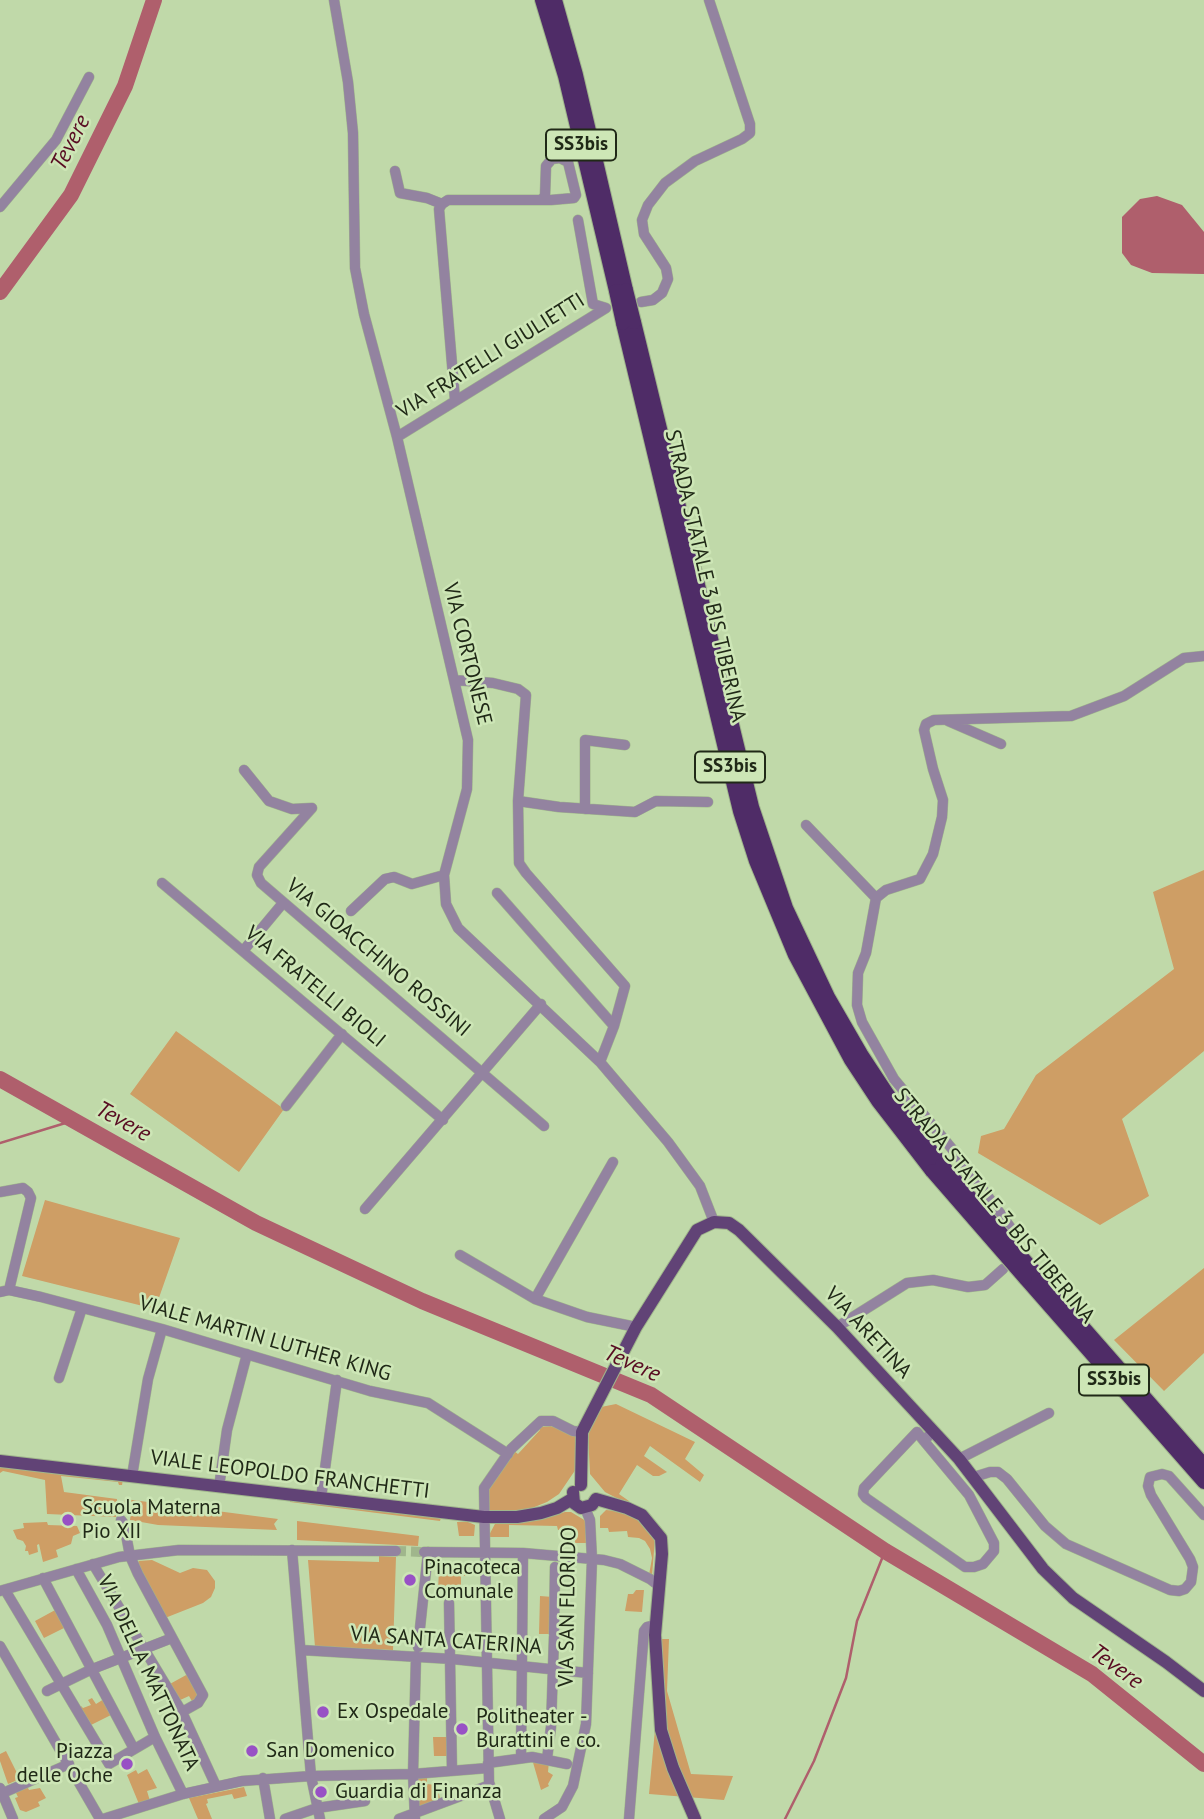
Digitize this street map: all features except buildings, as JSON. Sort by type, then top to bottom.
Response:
[{"type":"highway","name":"STRADA STATALE 3 BIS TIBERINA","points":[[542,0],[565,76],[621,290]]},
{"type":"highway","name":"STRADA STATALE 3 BIS TIBERINA","points":[[555,0],[576,75],[628,323],[752,807],[777,884],[812,964],[861,1054],[937,1168],[1204,1482]]},
{"type":"highway","name":"STRADA STATALE 3 BIS TIBERINA","points":[[1029,1274],[1204,1465]]},
{"type":"main road","name":"VIA ARETINA","points":[[714,1222],[729,1223],[739,1230],[837,1327],[929,1436],[959,1459],[1043,1569],[1073,1598],[1204,1691]]},
{"type":"main road","points":[[581,1485],[582,1432],[588,1418],[636,1327],[697,1230],[714,1222]]},
{"type":"main road","name":"VIALE LEOPOLDO FRANCHETTI","points":[[0,1461],[484,1517],[517,1517],[541,1513],[572,1499]]},
{"type":"main road","points":[[581,1485],[592,1487],[596,1499],[592,1505],[585,1508],[577,1506],[572,1499],[575,1489],[581,1485]]},
{"type":"main road","points":[[596,1499],[627,1508],[642,1516],[661,1538],[656,1625],[661,1730],[673,1768],[695,1819]]},
{"type":"street","name":"VIA CORTONESE","points":[[334,0],[348,82],[353,133],[355,268],[468,740],[467,789],[444,875],[446,904],[458,928],[600,1062],[668,1142],[700,1186],[714,1222]]},
{"type":"street","points":[[641,302],[653,300],[662,293],[668,279],[666,268],[644,234],[642,220],[648,205],[665,183],[695,161],[743,139],[750,133],[750,124],[709,0]]},
{"type":"street","points":[[0,207],[56,140],[89,78]]},
{"type":"street","points":[[454,400],[439,209],[449,200],[541,200],[574,198],[576,195],[568,162],[559,158],[552,159],[546,166],[545,196],[541,200]]},
{"type":"street","points":[[395,171],[400,193],[442,204]]},
{"type":"street","name":"VIA FRATELLI GIULIETTI","points":[[397,437],[606,309],[593,304],[578,220]]},
{"type":"street","points":[[1013,1231],[963,1162],[894,1079],[862,1022],[857,1006],[858,972],[866,953],[876,898],[886,890],[920,879],[933,854],[942,817],[943,800],[924,730],[926,724],[934,720],[1071,716],[1124,696],[1184,658],[1204,656]]},
{"type":"street","points":[[454,680],[493,683],[518,689],[526,695],[518,801],[519,863],[625,986],[600,1062]]},
{"type":"street","points":[[944,720],[1001,744]]},
{"type":"street","points":[[585,809],[585,740],[625,745]]},
{"type":"street","name":"VIA GIOACCHINO ROSSINI","points":[[244,770],[269,801],[292,809],[312,808],[259,867],[257,875],[261,883],[544,1126]]},
{"type":"street","points":[[518,801],[635,812],[656,801],[708,802]]},
{"type":"street","points":[[806,824],[876,898]]},
{"type":"street","points":[[351,911],[386,879],[394,877],[412,884],[444,875]]},
{"type":"street","name":"VIA FRATELLI BIOLI","points":[[162,883],[443,1120]]},
{"type":"street","points":[[497,893],[614,1026]]},
{"type":"street","points":[[243,951],[284,903]]},
{"type":"street","points":[[365,1209],[541,1004]]},
{"type":"street","points":[[286,1106],[342,1034]]},
{"type":"street","points":[[534,1299],[613,1162]]},
{"type":"street","points":[[0,1192],[23,1188],[29,1192],[31,1198],[4,1291]]},
{"type":"street","points":[[460,1255],[534,1299],[587,1317],[636,1327]]},
{"type":"street","points":[[837,1327],[907,1283],[933,1280],[968,1287],[985,1285],[1003,1269]]},
{"type":"street","name":"VIALE MARTIN LUTHER KING","points":[[4,1291],[162,1329],[370,1391],[428,1403],[508,1454]]},
{"type":"street","points":[[59,1378],[82,1308]]},
{"type":"street","points":[[132,1476],[148,1379],[162,1329]]},
{"type":"street","points":[[219,1487],[227,1430],[247,1353]]},
{"type":"street","points":[[321,1498],[337,1380]]},
{"type":"street","points":[[959,1459],[1049,1413]]},
{"type":"street","points":[[500,1819],[490,1785],[488,1765],[484,1488],[508,1454],[541,1421],[553,1421],[573,1431],[582,1432]]},
{"type":"street","points":[[917,1432],[929,1436],[968,1495],[994,1543],[994,1551],[983,1564],[965,1567],[863,1494],[864,1488],[917,1432]]},
{"type":"street","points":[[974,1477],[998,1472],[1007,1479],[1045,1526],[1066,1544],[1170,1590],[1185,1589],[1191,1582],[1193,1567],[1191,1559],[1151,1496],[1148,1486],[1150,1477],[1162,1474],[1169,1476],[1204,1515]]},
{"type":"street","name":"VIA SAN FLORIDO","points":[[544,1819],[562,1807],[573,1786],[573,1766],[586,1724],[592,1559],[590,1520],[585,1508]]},
{"type":"street","points":[[121,1520],[130,1556],[203,1695],[198,1703],[182,1712]]},
{"type":"street","points":[[155,1737],[109,1764],[3,1590],[93,1564],[179,1550],[396,1551]]},
{"type":"street","points":[[292,1550],[312,1776],[320,1819]]},
{"type":"street","points":[[414,1816],[418,1654],[426,1552],[523,1553],[555,1563],[592,1559],[620,1564],[659,1586]]},
{"type":"street","points":[[520,1757],[523,1553]]},
{"type":"street","points":[[547,1759],[551,1727],[555,1563]]},
{"type":"street","points":[[93,1564],[182,1712],[216,1786]]},
{"type":"street","name":"VIA DELLA MATTONATA","points":[[76,1569],[107,1625],[155,1737],[183,1794]]},
{"type":"street","points":[[43,1578],[90,1670],[137,1748]]},
{"type":"street","points":[[449,1603],[452,1771]]},
{"type":"street","points":[[107,1625],[124,1617]]},
{"type":"street","points":[[629,1819],[644,1631],[647,1627],[656,1625]]},
{"type":"street","points":[[47,1691],[90,1670],[172,1638]]},
{"type":"street","points":[[0,1646],[101,1819],[183,1794],[263,1778],[452,1771],[520,1757],[547,1759],[573,1766]]},
{"type":"street","name":"VIA SANTA CATERINA","points":[[301,1650],[418,1654],[588,1673]]},
{"type":"street","points":[[13,1819],[1,1791],[69,1764]]},
{"type":"street","points":[[263,1778],[270,1819]]},
{"type":"street","points":[[399,1819],[414,1816],[490,1785]]},
{"type":"street","points":[[285,1819],[317,1808],[365,1801]]},
{"type":"shaded area","points":[[1157,196],[1182,205],[1204,232],[1204,274],[1152,273],[1131,265],[1122,253],[1122,217],[1140,199]]},
{"type":"shaded area","points":[[1204,870],[1204,1051],[1122,1119],[1149,1196],[1100,1225],[978,1153],[981,1136],[1004,1129],[1036,1075],[1174,969],[1153,892]]},
{"type":"shaded area","points":[[176,1031],[284,1109],[239,1172],[130,1094]]},
{"type":"shaded area","points":[[45,1200],[180,1238],[155,1309],[22,1276]]},
{"type":"shaded area","points":[[1204,1268],[1204,1353],[1164,1391],[1114,1340]]},
{"type":"shaded area","points":[[616,1404],[695,1442],[685,1459],[704,1475],[700,1482],[650,1446],[644,1456],[667,1472],[653,1476],[637,1465],[619,1494],[629,1501],[628,1504],[605,1492],[590,1474],[588,1434],[601,1407]]},
{"type":"shaded area","points":[[551,1426],[578,1436],[576,1469],[559,1494],[527,1510],[507,1514],[489,1511],[490,1486],[514,1451],[518,1454],[540,1430],[539,1427]]},
{"type":"shaded area","points":[[0,1464],[123,1479],[122,1485],[119,1485],[118,1482],[61,1476],[64,1492],[117,1499],[116,1517],[47,1514],[45,1480],[3,1471],[0,1473]]},
{"type":"shaded area","points":[[290,1498],[441,1518],[440,1521],[290,1502]]},
{"type":"shaded area","points":[[125,1499],[278,1519],[274,1524],[277,1530],[158,1525],[130,1520],[131,1512],[123,1510]]},
{"type":"shaded area","points":[[606,1510],[625,1512],[640,1519],[655,1538],[652,1576],[649,1575],[652,1558],[645,1541],[628,1537],[627,1531],[609,1532],[608,1528],[600,1528],[600,1516]]},
{"type":"shaded area","points":[[571,1512],[586,1521],[587,1543],[575,1543],[575,1530],[558,1530],[557,1526],[509,1525],[509,1537],[488,1537],[496,1522],[549,1517]]},
{"type":"shaded area","points":[[297,1521],[419,1536],[418,1546],[297,1540]]},
{"type":"shaded area","points":[[47,1522],[48,1525],[77,1526],[80,1533],[73,1536],[71,1544],[56,1550],[58,1557],[43,1562],[39,1544],[38,1552],[29,1555],[28,1551],[25,1551],[23,1541],[17,1539],[13,1530],[24,1528],[23,1523]]},
{"type":"shaded area","points":[[457,1522],[475,1525],[474,1536],[459,1536]]},
{"type":"shaded area","points":[[379,1556],[396,1557],[393,1650],[315,1647],[308,1560],[379,1562]]},
{"type":"shaded area","points":[[152,1560],[180,1573],[193,1568],[207,1570],[215,1581],[211,1597],[203,1603],[165,1618],[135,1565],[139,1561]]},
{"type":"shaded area","points":[[444,1567],[467,1568],[467,1576],[461,1576],[461,1587],[465,1587],[464,1591],[438,1590],[439,1570]]},
{"type":"shaded area","points":[[636,1590],[644,1590],[642,1612],[625,1611],[628,1594],[633,1594]]},
{"type":"shaded area","points":[[540,1596],[553,1597],[552,1634],[539,1634]]},
{"type":"shaded area","points":[[57,1609],[66,1627],[44,1638],[35,1621]]},
{"type":"shaded area","points":[[658,1639],[669,1639],[667,1691],[691,1774],[733,1776],[724,1800],[649,1794],[657,1708]]},
{"type":"shaded area","points":[[188,1674],[200,1696],[193,1703],[189,1696],[178,1701],[168,1685]]},
{"type":"shaded area","points":[[92,1698],[96,1704],[104,1699],[113,1714],[89,1726],[79,1707],[91,1705],[88,1700]]},
{"type":"shaded area","points":[[433,1737],[450,1737],[450,1756],[434,1756]]},
{"type":"shaded area","points":[[6,1751],[20,1779],[8,1784],[0,1761],[0,1754]]},
{"type":"shaded area","points":[[532,1759],[549,1761],[548,1772],[553,1775],[549,1786],[541,1790]]},
{"type":"shaded area","points":[[147,1769],[157,1788],[147,1791],[150,1801],[139,1804],[127,1775],[136,1770],[138,1774]]},
{"type":"shaded area","points":[[417,1777],[427,1777],[427,1784],[437,1785],[441,1803],[417,1812]]},
{"type":"shaded area","points":[[27,1786],[29,1790],[40,1788],[46,1798],[38,1802],[40,1806],[26,1812],[20,1810],[15,1791]]},
{"type":"shaded area","points":[[244,1787],[247,1796],[234,1799],[232,1794],[207,1799],[206,1804],[212,1819],[198,1819],[189,1798]]},
{"type":"waterway","name":"Tevere","points":[[0,292],[71,195],[125,86],[154,0]]},
{"type":"waterway","name":"Tevere","points":[[0,1079],[256,1223],[422,1301],[651,1395],[885,1551],[1092,1674],[1204,1764]]},
{"type":"waterway","points":[[0,1143],[72,1121]]},
{"type":"waterway","points":[[785,1819],[814,1761],[846,1678],[857,1621],[885,1551]]},
{"type":"tunnel","points":[[396,1551],[424,1552]]},
{"type":"place","name":"Scuola Materna Pio XII","points":[[68,1520]]},
{"type":"place","name":"Pinacoteca Comunale","points":[[410,1580]]},
{"type":"place","name":"Ex Ospedale","points":[[323,1712]]},
{"type":"place","name":"Politheater - Burattini e co.","points":[[462,1729]]},
{"type":"place","name":"San Domenico","points":[[252,1751]]},
{"type":"place","name":"Piazza delle Oche","points":[[127,1764]]},
{"type":"place","name":"Guardia di Finanza","points":[[321,1792]]}]
